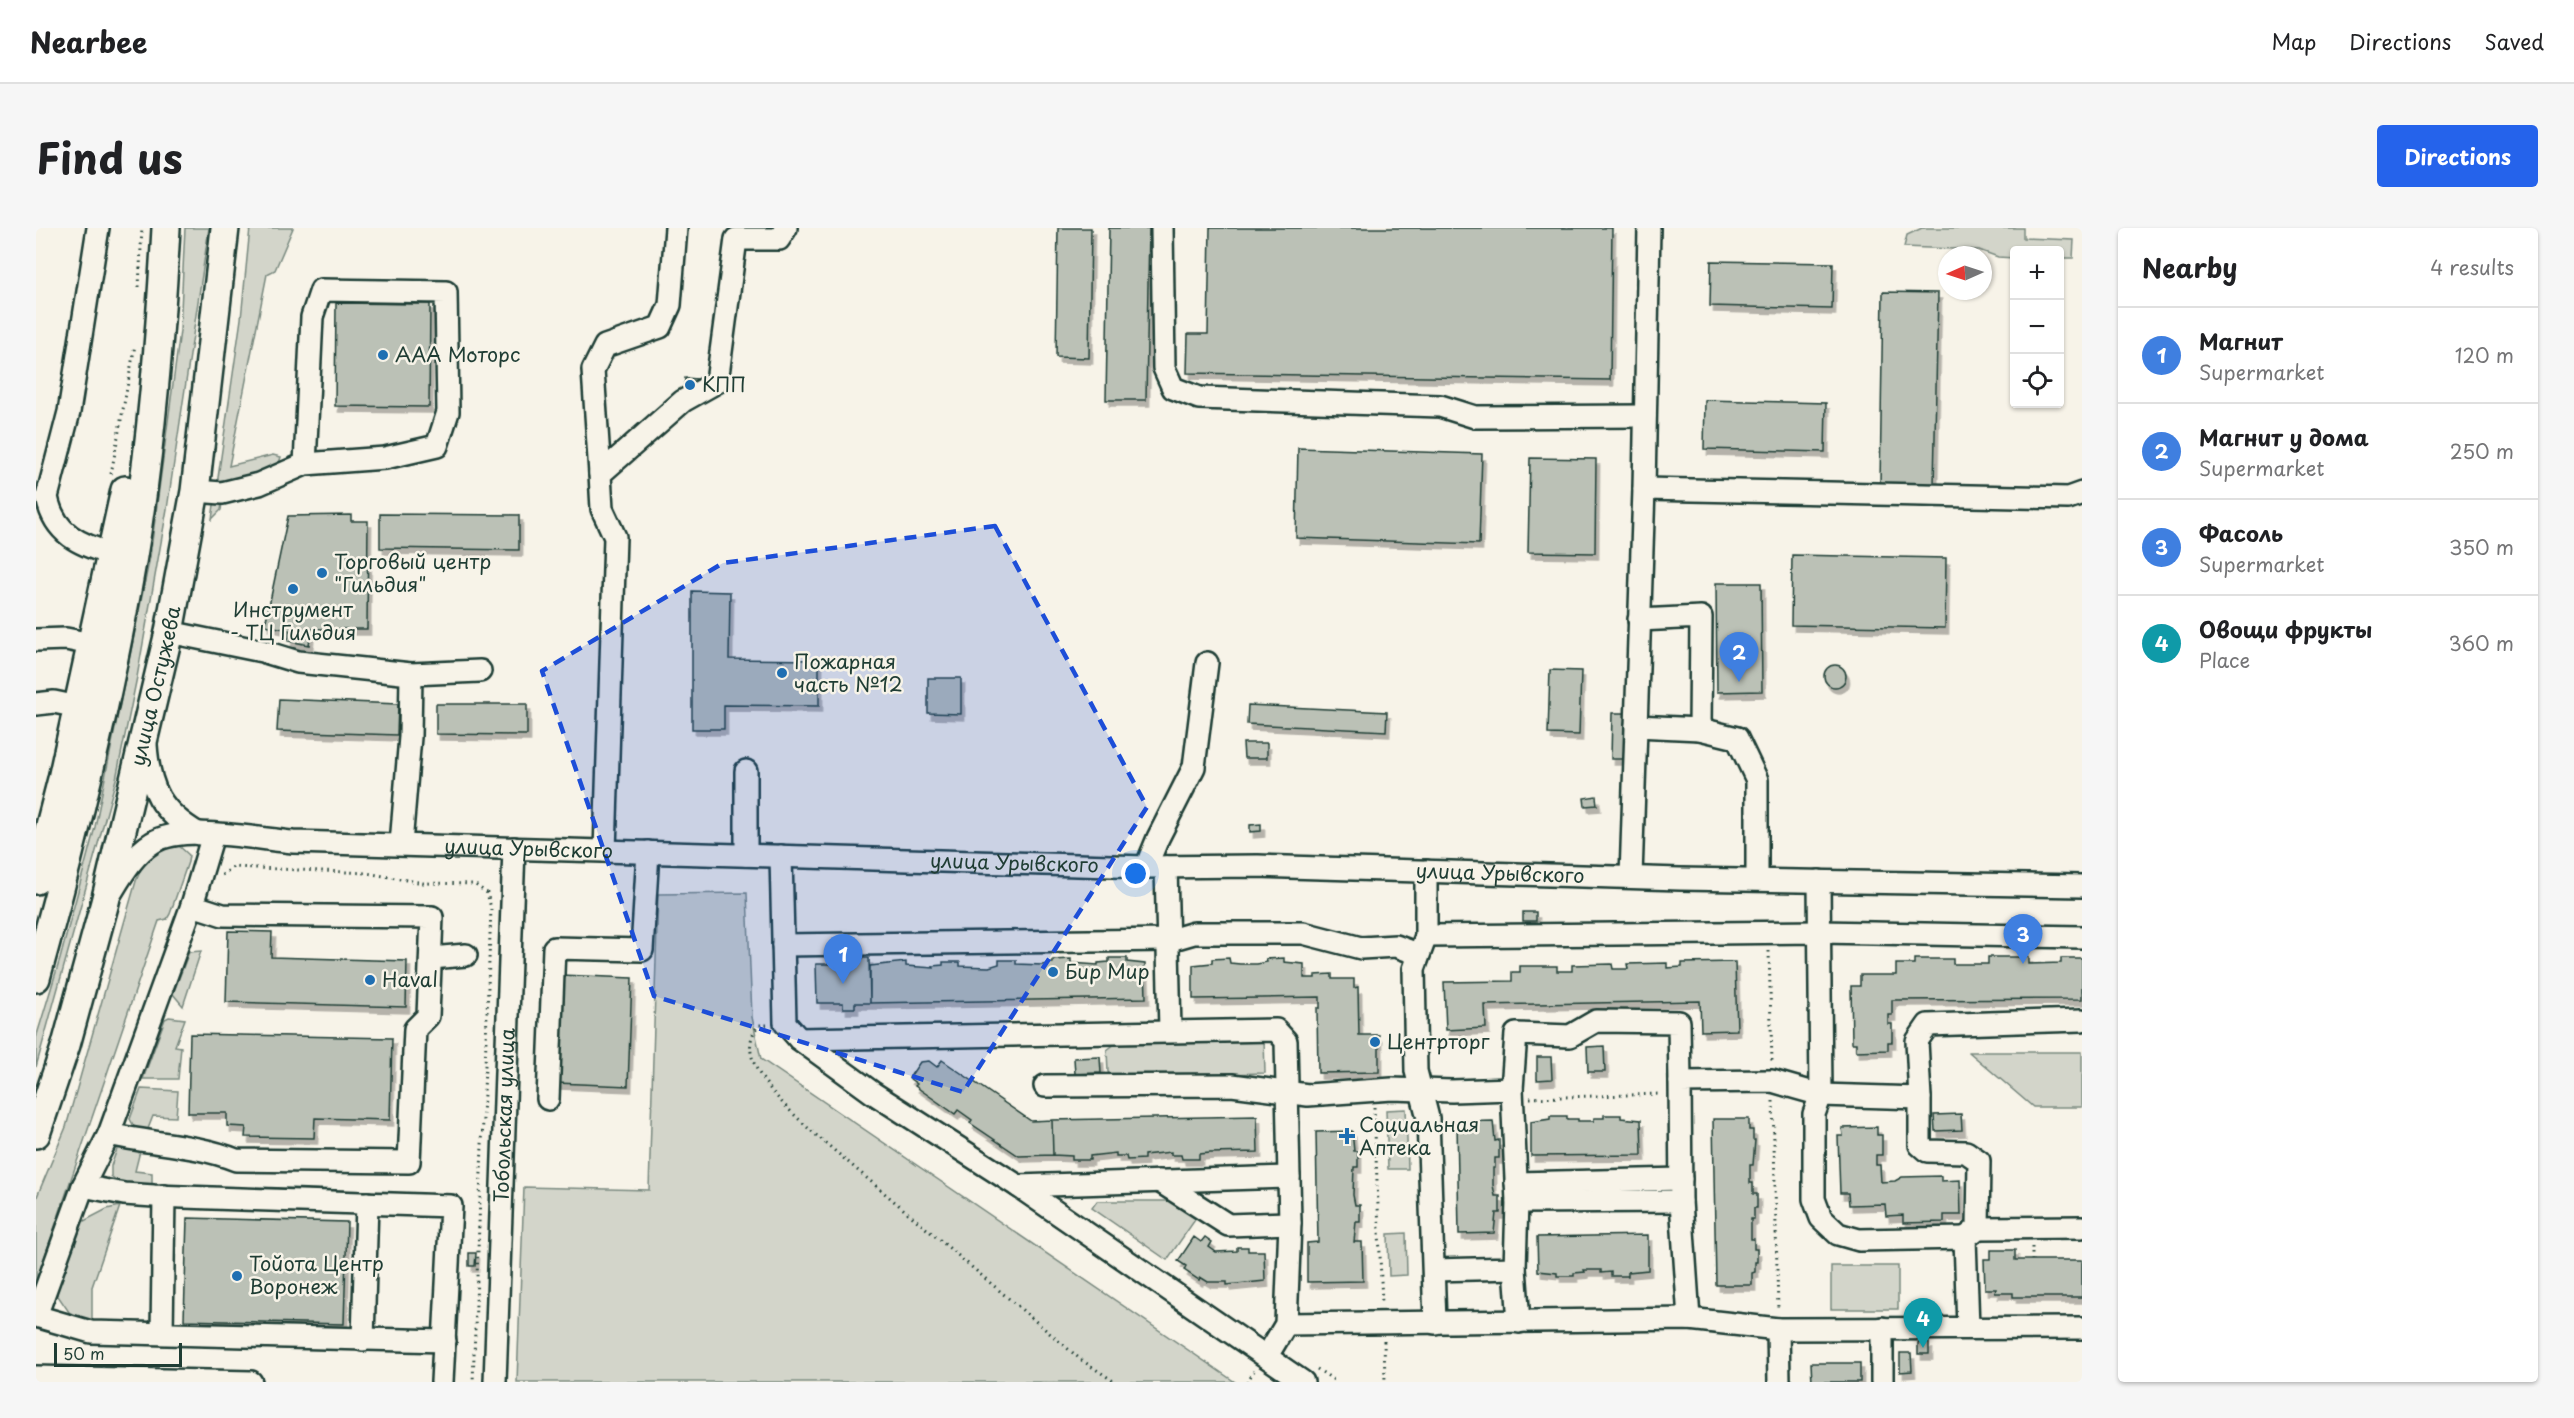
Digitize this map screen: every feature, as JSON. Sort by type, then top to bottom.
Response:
[{"type":"main road","points":[[36,978],[66,868],[109,684],[132,561],[161,319],[166,228]]},
{"type":"main road","name":"улица Остужева","points":[[36,1134],[66,1045],[105,902],[169,632],[195,490],[225,228]]},
{"type":"main road","points":[[36,880],[78,707],[161,319]]},
{"type":"street","points":[[98,228],[72,401],[47,497],[50,511],[57,525],[68,536],[84,546],[112,554]]},
{"type":"street","points":[[605,851],[615,537],[602,509],[593,370],[605,346],[660,327],[670,305],[676,228]]},
{"type":"street","points":[[600,474],[683,401],[717,382],[736,239],[779,239],[786,228]]},
{"type":"street","points":[[1162,228],[1164,369],[1173,388],[1199,398],[1440,406],[1475,417],[1644,416]]},
{"type":"street","points":[[1631,877],[1644,489],[1649,228]]},
{"type":"street","points":[[195,490],[222,493],[259,484],[305,464],[386,458],[437,446],[448,412],[446,292],[321,290],[312,317],[305,464]]},
{"type":"street","points":[[1644,489],[2068,498],[2082,493]]},
{"type":"street","points":[[1639,620],[1701,617],[1700,729]]},
{"type":"street","points":[[169,632],[262,651],[298,662],[411,674],[480,671]]},
{"type":"street","points":[[36,640],[66,639],[91,644]]},
{"type":"street","points":[[1170,1030],[1170,940],[1156,867],[1158,838],[1194,767],[1207,663]]},
{"type":"street","points":[[401,844],[410,737],[411,674]]},
{"type":"street","points":[[36,704],[54,702],[78,707]]},
{"type":"street","points":[[1635,726],[1700,729],[1737,738],[1757,780],[1757,879]]},
{"type":"street","points":[[146,728],[150,773],[160,801],[173,817],[206,834],[192,905],[109,1134],[83,1186],[36,1316],[91,1332],[445,1341]]},
{"type":"street","points":[[746,771],[746,855]]},
{"type":"street","name":"улица Урывского","points":[[105,902],[130,864],[146,847],[163,837],[206,834],[293,842],[1156,867],[1258,866],[1631,877],[2082,886]]},
{"type":"street","name":"Тобольская улица","points":[[495,1382],[514,848]]},
{"type":"street","points":[[548,1100],[554,948],[642,950],[648,852]]},
{"type":"street","points":[[781,856],[783,945],[792,1031],[873,1093],[1018,1186],[1303,1382]]},
{"type":"street","points":[[1426,871],[1422,945],[1414,969],[1416,1071],[1428,1118],[1435,1323]]},
{"type":"street","points":[[1819,881],[1821,1095],[1814,1114],[1814,1199],[1821,1218],[1838,1234],[1859,1240],[2082,1227]]},
{"type":"street","points":[[109,1134],[144,1142],[210,1149],[236,1160],[409,1162],[415,1029],[428,1016],[432,917],[223,915],[192,905]]},
{"type":"street","points":[[783,945],[1170,940],[1194,933],[1303,933],[1361,948],[1769,932],[2082,937]]},
{"type":"street","points":[[431,958],[466,955]]},
{"type":"street","points":[[1968,1328],[1972,1233],[1979,1161],[1966,1152],[1927,1151],[1920,1144],[1917,1041],[1928,1025],[2082,1020]]},
{"type":"street","points":[[1519,1322],[1515,1268],[1517,1193],[1513,1094],[1516,1034],[1570,1035],[1596,1021],[1678,1022],[1681,1202],[1689,1319]]},
{"type":"street","points":[[792,1031],[1276,1030],[1286,1041],[1290,1223],[1286,1324],[1267,1356]]},
{"type":"street","points":[[1680,1087],[1772,1082],[1821,1095],[1920,1098]]},
{"type":"street","points":[[1045,1086],[1232,1085],[1287,1094],[1419,1088],[1513,1094]]},
{"type":"street","points":[[1018,1186],[1289,1177]]},
{"type":"street","points":[[1517,1193],[1681,1179]]},
{"type":"street","points":[[1160,1181],[1228,1225],[1290,1223]]},
{"type":"street","points":[[83,1186],[123,1194],[451,1206],[442,1382]]},
{"type":"street","points":[[1517,1193],[1681,1202]]},
{"type":"street","points":[[162,1333],[164,1196]]},
{"type":"street","points":[[363,1340],[367,1203]]},
{"type":"street","points":[[1434,1270],[1515,1268]]},
{"type":"street","points":[[1286,1324],[1689,1319],[1778,1329],[2082,1328]]},
{"type":"street","points":[[1881,1328],[1882,1382]]},
{"type":"street","points":[[1778,1329],[1779,1382]]},
{"type":"street","points":[[36,1377],[251,1382]]},
{"type":"path","points":[[1769,932],[1778,1329]]},
{"type":"path","points":[[792,1031],[759,1025],[754,1031],[751,1051],[755,1069],[772,1093],[809,1129],[1062,1344],[1115,1382]]},
{"type":"path","points":[[1513,1094],[1680,1087]]},
{"type":"path","points":[[1373,1090],[1385,1382]]},
{"type":"highlighted area","points":[[995,526],[1147,807],[963,1092],[654,996],[542,671],[723,563]]},
{"type":"shaded area","points":[[185,228],[209,228],[167,509],[116,779],[36,1067],[36,1038],[60,959],[95,827],[150,557],[180,331]]},
{"type":"shaded area","points":[[250,228],[293,228],[275,270],[267,274],[229,466],[273,455],[281,457],[278,466],[225,484],[221,510],[212,519],[241,319]]},
{"type":"shaded area","points":[[1922,228],[2023,228],[2023,238],[2074,240],[2073,258],[2064,258],[2064,246],[2010,246],[2010,258],[1992,255],[1992,246],[1904,247],[1907,235]]},
{"type":"shaded area","points":[[178,845],[189,855],[188,862],[170,914],[167,919],[159,921],[36,1282],[36,1199],[66,1127],[136,881],[150,855],[161,849]]},
{"type":"shaded area","points":[[747,893],[752,1017],[761,1059],[1235,1382],[517,1382],[524,1187],[649,1190],[658,894]]},
{"type":"shaded area","points":[[201,951],[183,1006],[173,994],[189,952]]},
{"type":"shaded area","points":[[169,1017],[185,1019],[175,1046],[181,1047],[178,1079],[143,1079],[165,1019]]},
{"type":"shaded area","points":[[1264,1040],[1265,1073],[1112,1077],[1108,1072],[1107,1050],[1115,1044]]},
{"type":"shaded area","points":[[1969,1052],[2082,1052],[2082,1107],[2033,1107]]},
{"type":"shaded area","points":[[141,1089],[178,1091],[176,1117],[153,1116],[146,1134],[138,1134],[130,1119]]},
{"type":"shaded area","points":[[1406,1109],[1408,1169],[1388,1169],[1386,1110]]},
{"type":"shaded area","points":[[120,1141],[141,1147],[135,1171],[152,1173],[152,1188],[121,1184],[111,1176],[111,1166]]},
{"type":"shaded area","points":[[1097,1201],[1174,1201],[1197,1217],[1167,1260],[1092,1208]]},
{"type":"shaded area","points":[[120,1206],[92,1287],[92,1320],[88,1323],[71,1315],[56,1293],[82,1222],[107,1209]]},
{"type":"shaded area","points":[[1406,1233],[1407,1275],[1389,1276],[1388,1234]]},
{"type":"shaded area","points":[[1831,1266],[1898,1266],[1898,1309],[1831,1309]]},
{"type":"building","points":[[1058,228],[1091,228],[1089,358],[1056,357]]},
{"type":"building","points":[[1109,228],[1149,228],[1146,400],[1106,400]]},
{"type":"building","points":[[1210,228],[1612,228],[1610,380],[1187,373],[1188,334],[1208,334]]},
{"type":"building","points":[[1711,261],[1833,263],[1832,309],[1710,306]]},
{"type":"building","points":[[1883,292],[1938,293],[1934,485],[1880,484]]},
{"type":"building","points":[[336,303],[430,304],[429,407],[335,406]]},
{"type":"building","name":"КПП","points":[[685,378],[697,379],[696,392],[684,391]]},
{"type":"building","points":[[1705,400],[1826,403],[1825,452],[1704,449]]},
{"type":"building","points":[[1298,448],[1482,454],[1479,544],[1296,538]]},
{"type":"building","points":[[1530,458],[1596,459],[1595,553],[1528,552]]},
{"type":"building","points":[[380,514],[519,515],[519,550],[380,548]]},
{"type":"building","name":"Торговый центр \"Гильдия\"","points":[[351,515],[351,521],[368,521],[367,629],[311,629],[309,645],[288,641],[289,630],[265,625],[288,516]]},
{"type":"building","points":[[1792,555],[1946,558],[1945,628],[1791,625]]},
{"type":"building","points":[[1716,583],[1761,583],[1762,691],[1717,692]]},
{"type":"building","points":[[692,591],[730,592],[729,659],[819,660],[819,706],[724,705],[724,729],[692,729]]},
{"type":"building","points":[[1835,665],[1843,668],[1846,676],[1843,684],[1835,687],[1827,684],[1824,676],[1827,668]]},
{"type":"building","points":[[1550,670],[1581,671],[1579,735],[1548,734]]},
{"type":"building","points":[[928,678],[961,678],[961,714],[928,713]]},
{"type":"building","points":[[279,699],[398,704],[397,735],[277,731]]},
{"type":"building","points":[[436,704],[527,704],[527,735],[436,734]]},
{"type":"building","points":[[1248,705],[1387,712],[1386,731],[1247,724]]},
{"type":"building","points":[[1612,713],[1627,713],[1627,759],[1611,759]]},
{"type":"building","points":[[1243,743],[1267,743],[1267,758],[1244,758]]},
{"type":"building","points":[[1596,796],[1597,805],[1585,806],[1584,798]]},
{"type":"building","points":[[1261,824],[1261,831],[1250,832],[1250,825]]},
{"type":"building","points":[[1523,912],[1536,912],[1536,921],[1523,921]]},
{"type":"building","points":[[228,931],[272,932],[271,957],[407,961],[406,1007],[226,1002]]},
{"type":"building","points":[[1988,957],[2029,957],[2029,964],[2061,963],[2061,958],[2082,958],[2082,999],[1892,1000],[1892,1015],[1888,1015],[1888,1024],[1892,1024],[1892,1042],[1888,1042],[1888,1050],[1856,1051],[1856,1043],[1852,1043],[1851,986],[1860,986],[1860,975],[1896,975],[1896,964],[1914,964],[1914,959],[1953,959],[1953,964],[1988,964]]},
{"type":"building","points":[[860,958],[869,958],[870,1003],[855,1003],[855,1008],[843,1008],[843,1003],[817,1003],[816,964],[860,964]]},
{"type":"building","points":[[860,958],[869,958],[870,1003],[855,1003],[855,1008],[843,1008],[843,1003],[817,1003],[816,964],[860,964]]},
{"type":"building","points":[[1109,958],[1127,958],[1127,962],[1145,964],[1146,998],[870,1003],[870,966],[906,962],[906,966],[934,968],[933,966],[943,965],[943,962],[960,962],[960,966],[989,967],[999,964],[999,960],[1016,960],[1016,964],[1043,965],[1053,963],[1053,960],[1071,959],[1071,963],[1098,965],[1098,963],[1109,962]]},
{"type":"building","points":[[1229,958],[1230,963],[1257,964],[1267,962],[1266,959],[1284,958],[1284,962],[1304,964],[1304,978],[1332,974],[1332,979],[1354,979],[1354,988],[1358,987],[1359,1035],[1379,1035],[1379,1072],[1318,1073],[1317,1008],[1320,1008],[1320,997],[1193,999],[1193,965],[1212,963],[1212,959]]},
{"type":"building","points":[[1735,962],[1737,1030],[1701,1031],[1700,1001],[1485,1005],[1486,1028],[1446,1030],[1444,982],[1512,981],[1512,972],[1520,972],[1520,966],[1557,966],[1557,971],[1572,971],[1572,965],[1612,964],[1613,969],[1628,969],[1627,964],[1667,963],[1667,968],[1682,967],[1682,963]]},
{"type":"building","points":[[560,975],[632,978],[628,1086],[556,1083]]},
{"type":"building","points":[[190,1034],[392,1038],[390,1120],[315,1118],[314,1138],[245,1137],[246,1127],[227,1126],[227,1113],[188,1113]]},
{"type":"building","points":[[1604,1046],[1605,1072],[1588,1072],[1587,1047]]},
{"type":"building","points":[[1100,1057],[1101,1073],[1075,1074],[1074,1058]]},
{"type":"building","points":[[1537,1057],[1551,1057],[1552,1079],[1537,1080]]},
{"type":"building","points":[[942,1060],[1031,1121],[1052,1120],[1053,1155],[1019,1156],[970,1123],[972,1120],[958,1110],[955,1114],[915,1086],[917,1084],[909,1078],[920,1062],[929,1061],[937,1067]]},
{"type":"building","points":[[1961,1114],[1962,1130],[1935,1131],[1934,1115]]},
{"type":"building","points":[[1604,1115],[1621,1115],[1621,1118],[1641,1120],[1642,1155],[1531,1156],[1531,1122],[1550,1119],[1550,1116],[1567,1116],[1567,1119],[1594,1121],[1594,1118],[1604,1118]]},
{"type":"building","points":[[1257,1116],[1258,1152],[1199,1154],[1199,1159],[1182,1159],[1181,1155],[1171,1155],[1171,1152],[1144,1155],[1144,1159],[1127,1160],[1126,1156],[1116,1156],[1116,1153],[1090,1156],[1090,1160],[1072,1160],[1072,1156],[1053,1155],[1052,1120]]},
{"type":"building","points":[[1713,1119],[1749,1119],[1749,1130],[1753,1130],[1753,1140],[1755,1140],[1753,1165],[1750,1165],[1750,1183],[1753,1183],[1753,1194],[1757,1194],[1757,1208],[1754,1208],[1754,1219],[1751,1219],[1751,1239],[1754,1239],[1754,1249],[1757,1249],[1757,1262],[1755,1262],[1755,1272],[1752,1273],[1752,1285],[1716,1285]]},
{"type":"building","points":[[1493,1121],[1495,1141],[1499,1140],[1499,1158],[1495,1158],[1493,1185],[1495,1196],[1500,1196],[1500,1213],[1496,1213],[1494,1233],[1459,1234],[1457,1122]]},
{"type":"building","points":[[1877,1127],[1877,1135],[1882,1135],[1882,1155],[1876,1155],[1876,1165],[1880,1165],[1881,1182],[1895,1181],[1902,1177],[1941,1176],[1941,1181],[1960,1180],[1961,1215],[1944,1215],[1944,1222],[1903,1223],[1903,1215],[1886,1216],[1885,1204],[1849,1205],[1848,1193],[1840,1193],[1838,1136],[1843,1136],[1842,1128]]},
{"type":"building","points":[[1352,1131],[1354,1151],[1358,1151],[1358,1167],[1354,1167],[1353,1195],[1355,1205],[1360,1205],[1360,1222],[1356,1222],[1354,1242],[1362,1242],[1363,1281],[1307,1282],[1307,1243],[1318,1242],[1316,1132]]},
{"type":"building","points":[[187,1218],[347,1222],[344,1324],[184,1320]]},
{"type":"building","points":[[1648,1235],[1648,1270],[1628,1272],[1628,1276],[1611,1276],[1611,1272],[1601,1273],[1601,1270],[1584,1270],[1585,1272],[1574,1273],[1574,1276],[1557,1276],[1557,1273],[1538,1271],[1537,1237]]},
{"type":"building","points":[[1194,1237],[1201,1242],[1205,1237],[1212,1242],[1209,1247],[1216,1252],[1237,1251],[1237,1247],[1248,1247],[1248,1251],[1264,1251],[1265,1281],[1227,1285],[1227,1282],[1208,1282],[1200,1277],[1199,1280],[1184,1270],[1186,1266],[1178,1261]]},
{"type":"building","points":[[1991,1250],[2015,1250],[2015,1260],[2082,1260],[2082,1297],[2013,1297],[2013,1293],[1995,1293],[1996,1289],[1985,1289],[1984,1259],[1991,1259]]},
{"type":"building","points":[[469,1253],[476,1253],[475,1266],[469,1266]]},
{"type":"building","points":[[1918,1343],[1929,1343],[1929,1354],[1918,1354]]},
{"type":"building","points":[[1900,1353],[1911,1353],[1912,1371],[1900,1372]]},
{"type":"building","points":[[1811,1363],[1860,1363],[1860,1382],[1812,1382]]},
{"type":"place","name":"ААА Моторс","points":[[383,355]]},
{"type":"place","name":"КПП","points":[[690,385]]},
{"type":"place","name":"Торговый центр \"Гильдия\"","points":[[322,573]]},
{"type":"place","name":"Инструмент - ТЦ Гильдия","points":[[293,589]]},
{"type":"place","name":"Пожарная часть №12","points":[[782,673]]},
{"type":"place","name":"Магнит у дома","points":[[1739,682]]},
{"type":"place","name":"Фасоль","points":[[2023,964]]},
{"type":"place","name":"Бир Мир","points":[[1053,972]]},
{"type":"place","name":"Haval","points":[[370,980]]},
{"type":"place","name":"Магнит","points":[[843,984]]},
{"type":"place","name":"Центрторг","points":[[1375,1042]]},
{"type":"place","name":"Социальная Аптека","points":[[1347,1136]]},
{"type":"place","name":"Тойота Центр Воронеж","points":[[237,1276]]},
{"type":"place","name":"Овощи фрукты","points":[[1923,1348]]}]
